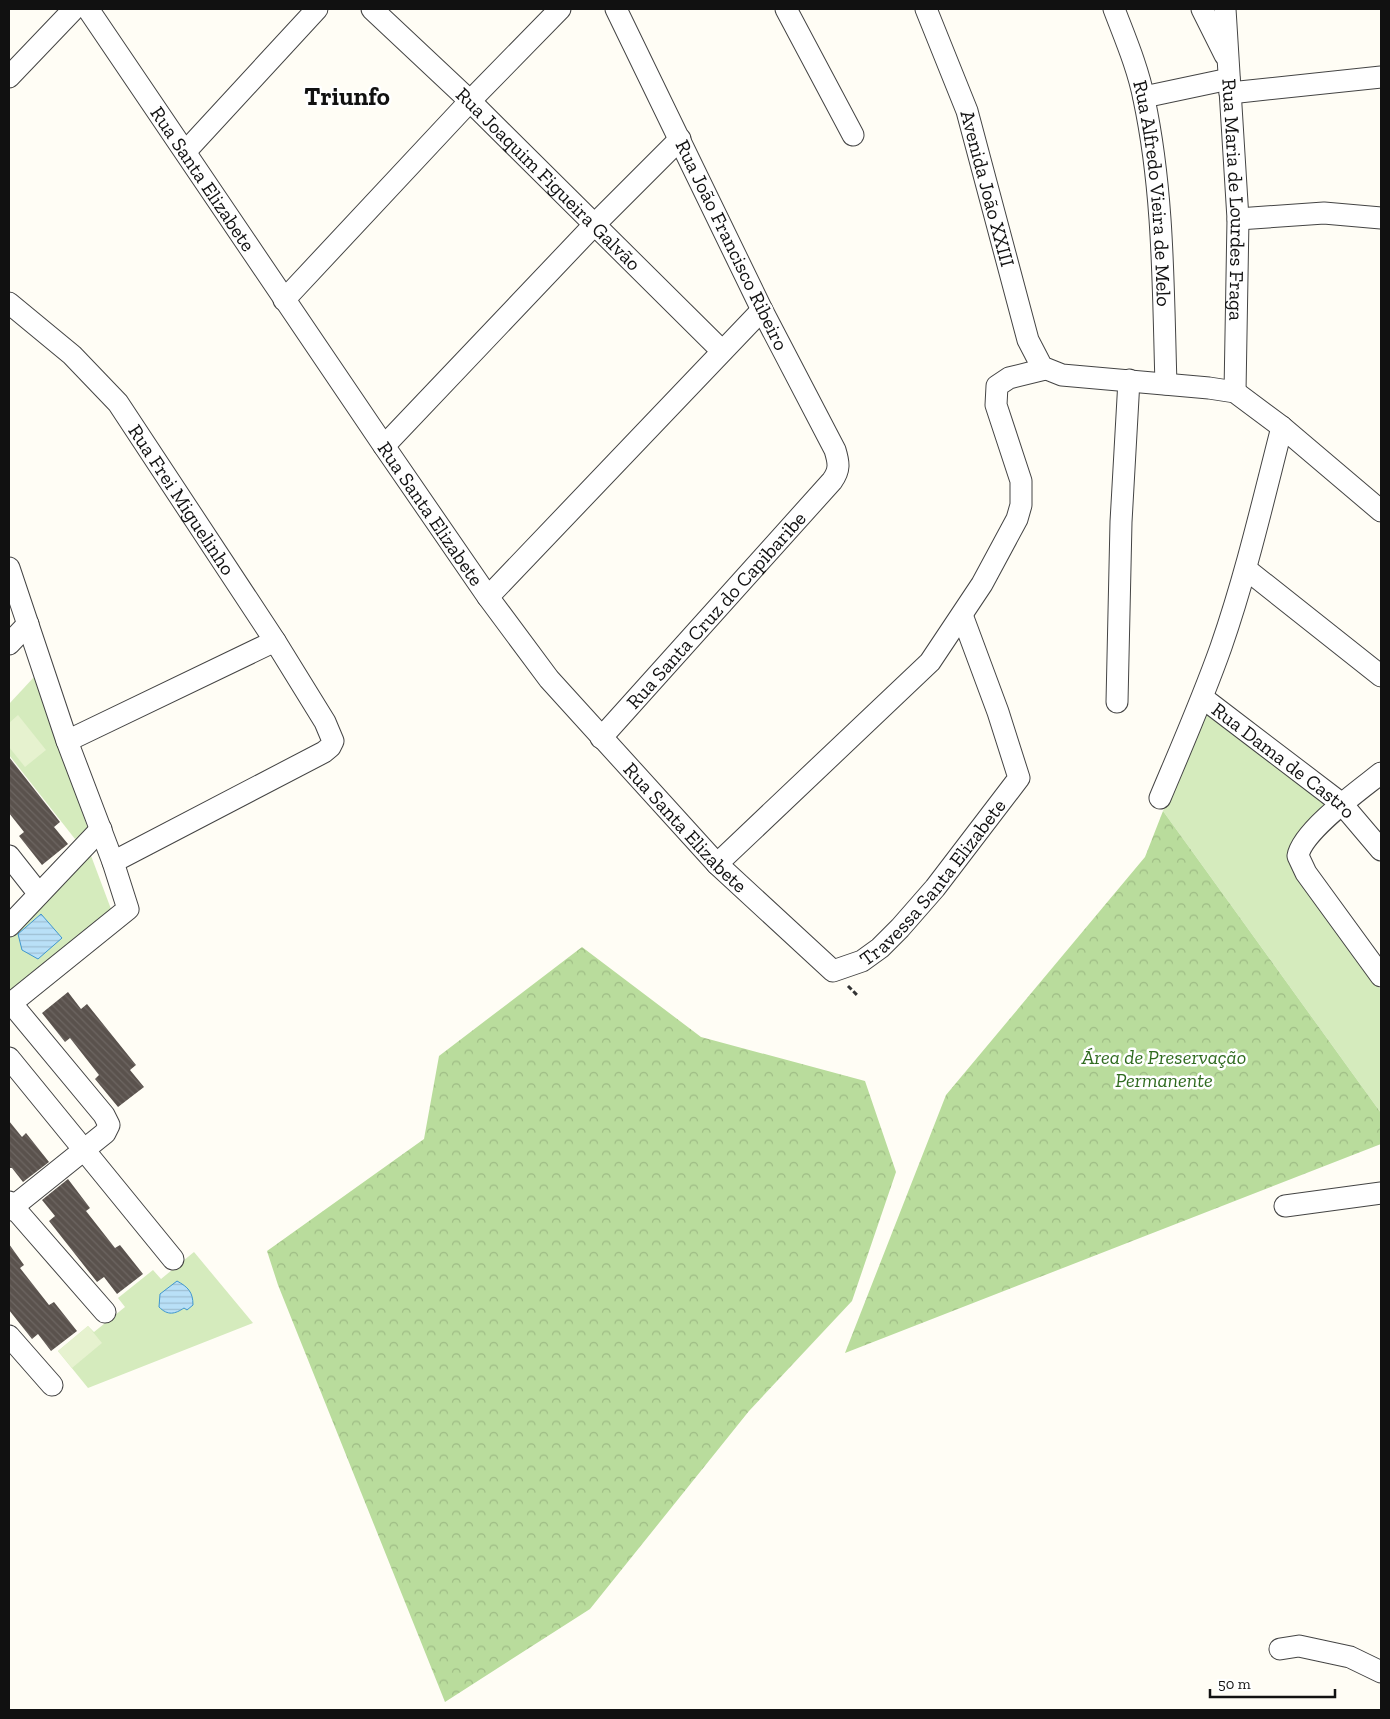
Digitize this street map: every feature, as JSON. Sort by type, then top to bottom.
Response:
[{"type":"street","points":[[9,77],[74,9]]},
{"type":"street","name":"Rua Santa Elizabete","points":[[88,9],[186,151],[284,300],[384,446],[488,597],[549,679],[718,864],[833,971]]},
{"type":"street","points":[[186,151],[317,9]]},
{"type":"street","name":"Rua Joaquim Figueira Galvão","points":[[372,9],[470,101],[722,351]]},
{"type":"street","points":[[284,300],[470,101],[560,9]]},
{"type":"street","name":"Rua João Francisco Ribeiro","points":[[616,9],[762,310],[835,450],[839,463],[838,473],[832,481]]},
{"type":"street","points":[[786,9],[853,135]]},
{"type":"street","name":"Avenida João XXIII","points":[[926,9],[967,111],[1028,340],[1036,358],[1045,369]]},
{"type":"street","name":"Rua Alfredo Vieira de Melo","points":[[1114,9],[1144,97],[1159,193],[1166,384]]},
{"type":"street","points":[[1202,9],[1228,77]]},
{"type":"street","name":"Rua Maria de Lourdes Fraga","points":[[1225,9],[1238,219],[1235,392]]},
{"type":"street","points":[[1144,97],[1228,77],[1381,77]]},
{"type":"street","points":[[384,446],[594,224],[680,139]]},
{"type":"street","points":[[1238,219],[1324,213],[1381,218]]},
{"type":"street","name":"Rua Frei Miguelinho","points":[[9,303],[72,355],[118,404],[275,640],[325,722],[333,741],[324,752],[113,862]]},
{"type":"street","points":[[488,597],[762,310]]},
{"type":"street","points":[[718,864],[930,662],[982,584],[1017,519],[1022,505],[1021,481],[996,405],[997,386],[1009,378],[1045,369],[1062,375],[1129,380],[1235,392],[1282,427],[1381,511]]},
{"type":"street","points":[[1116,702],[1121,522],[1129,380]]},
{"type":"street","points":[[1160,798],[1203,698],[1246,569],[1282,427]]},
{"type":"street","name":"Rua Santa Cruz do Capibaribe","points":[[601,738],[832,481]]},
{"type":"street","points":[[9,568],[67,741],[113,862],[128,909],[10,1004],[108,1121],[108,1129],[10,1206],[106,1312]]},
{"type":"street","points":[[1246,569],[1381,676]]},
{"type":"street","name":"Travessa Santa Elizabete","points":[[833,971],[862,961],[880,948],[900,928],[935,888],[1019,778],[998,712],[962,615]]},
{"type":"street","points":[[9,644],[28,624]]},
{"type":"street","points":[[67,741],[275,640]]},
{"type":"street","name":"Rua Dama de Castro","points":[[1203,698],[1342,804],[1381,850]]},
{"type":"street","points":[[1381,774],[1342,804],[1304,843],[1298,856],[1306,873],[1381,976]]},
{"type":"street","points":[[9,926],[101,829]]},
{"type":"street","points":[[9,856],[40,894]]},
{"type":"street","points":[[9,1058],[173,1259]]},
{"type":"street","points":[[1285,1206],[1381,1193]]},
{"type":"street","points":[[9,1336],[52,1385]]},
{"type":"street","points":[[1280,1649],[1299,1646],[1350,1657],[1381,1672]]},
{"type":"green space","points":[[35,676],[88,829],[75,839],[9,755],[9,704]]},
{"type":"green space","points":[[1204,709],[1333,805],[1293,868],[1381,990],[1381,1113],[1163,811]]},
{"type":"green space","points":[[18,715],[46,750],[25,767],[9,747],[9,723]]},
{"type":"green space","name":"Área de Preservação Permanente","points":[[1163,811],[1381,1113],[1381,1144],[845,1353],[946,1095],[1145,857]]},
{"type":"green space","points":[[90,853],[111,909],[9,991],[9,933]]},
{"type":"green space","points":[[582,947],[701,1037],[865,1081],[896,1172],[852,1301],[749,1411],[590,1609],[445,1702],[278,1285],[267,1251],[424,1139],[439,1056]]},
{"type":"green space","points":[[194,1252],[253,1323],[88,1388],[58,1351],[88,1326],[94,1332],[125,1307],[118,1298],[153,1270],[161,1279]]},
{"type":"green space","points":[[88,1326],[102,1343],[72,1368],[58,1351]]},
{"type":"water","points":[[41,914],[62,938],[38,959],[22,950],[18,934]]},
{"type":"water","points":[[177,1281],[189,1290],[193,1305],[187,1310],[184,1308],[175,1313],[168,1313],[159,1307],[160,1294]]},
{"type":"building","points":[[9,757],[60,822],[54,827],[68,844],[42,865],[19,836],[24,832],[9,813]]},
{"type":"building","points":[[68,992],[81,1009],[87,1004],[136,1065],[130,1070],[144,1087],[118,1107],[95,1079],[99,1075],[70,1038],[65,1042],[42,1013]]},
{"type":"building","points":[[9,1121],[22,1137],[26,1133],[49,1162],[23,1182],[12,1168],[9,1168]]},
{"type":"building","points":[[68,1179],[90,1208],[86,1211],[115,1248],[120,1245],[143,1274],[117,1294],[104,1277],[97,1282],[49,1221],[55,1216],[42,1200]]},
{"type":"building","points":[[9,1244],[24,1265],[20,1268],[49,1305],[54,1302],[77,1331],[51,1351],[38,1334],[32,1339],[9,1310]]},
{"type":"district","name":"Triunfo","points":[[347,96]]}]
